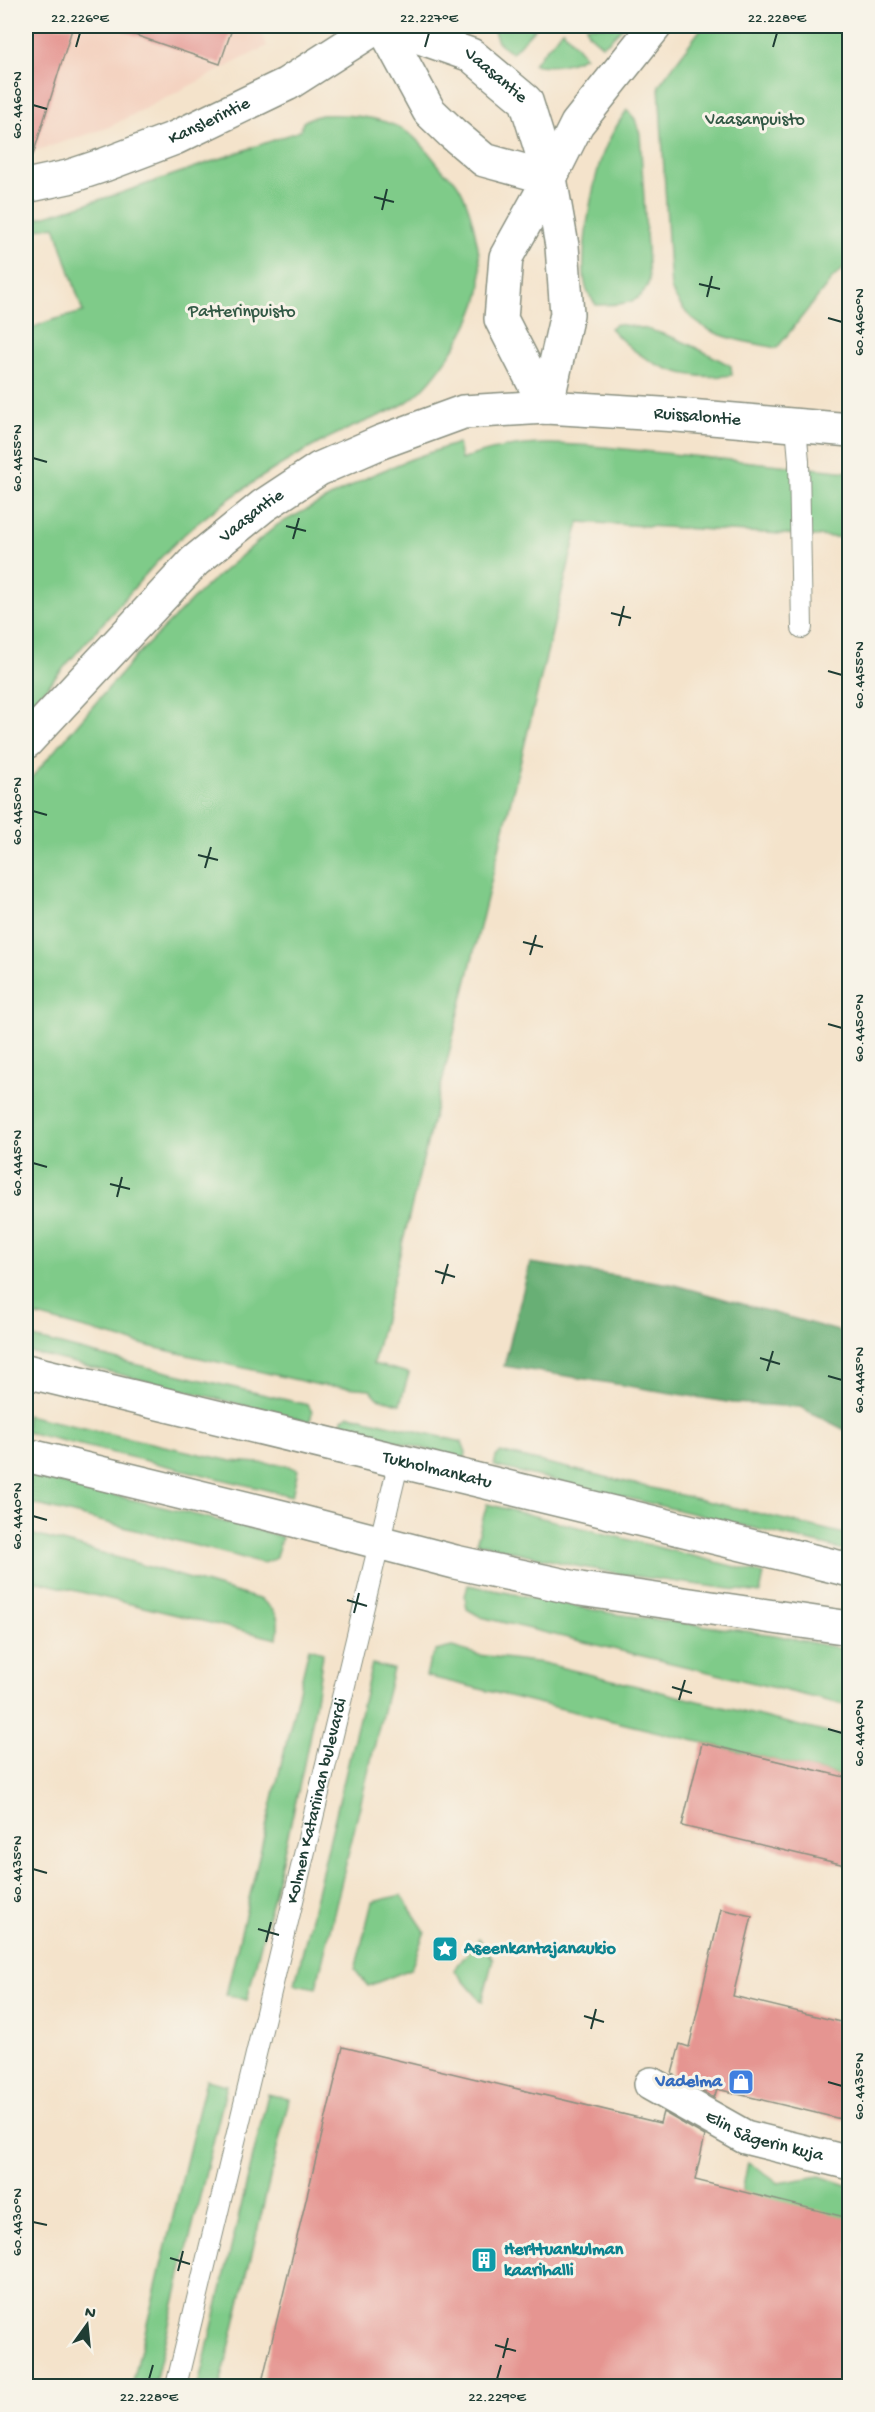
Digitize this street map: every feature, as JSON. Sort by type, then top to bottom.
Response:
[{"type":"street","name":"Kanslerintie","points":[[26,186],[68,177],[104,165],[184,133],[287,84],[378,26]]},
{"type":"street","points":[[383,26],[429,111],[452,133],[484,160],[550,178]]},
{"type":"street","name":"Vaasantie","points":[[26,742],[195,561],[263,506],[319,469],[381,442],[463,412],[546,407],[567,314],[562,246],[550,178],[526,101],[471,55],[388,26]]},
{"type":"street","points":[[546,407],[501,319],[506,257],[577,124],[655,26]]},
{"type":"street","name":"Ruissalontie","points":[[546,407],[677,415],[849,430]]},
{"type":"street","name":"Tukholmankatu","points":[[26,1371],[849,1570]]},
{"type":"street","points":[[26,1455],[380,1541],[455,1562],[580,1589],[849,1628]]},
{"type":"street","name":"Elin Sågerin kuja","points":[[651,2084],[745,2137],[849,2163]]},
{"type":"lane","points":[[796,426],[799,461],[802,628]]},
{"type":"lane","name":"Kolmen Katariinan bulevardi","points":[[176,2386],[399,1461]]},
{"type":"shaded area","points":[[26,26],[263,26],[261,32],[267,46],[107,128],[32,152],[26,150]]},
{"type":"green space","points":[[492,26],[537,26],[512,53],[498,42]]},
{"type":"green space","points":[[586,26],[624,26],[602,45],[588,33]]},
{"type":"green space","name":"Vaasanpuisto","points":[[703,26],[849,26],[849,263],[832,279],[777,348],[729,338],[702,326],[680,305],[671,289],[659,85]]},
{"type":"green space","points":[[563,30],[585,56],[560,65],[533,64]]},
{"type":"green space","points":[[627,110],[635,119],[640,134],[649,281],[641,296],[635,300],[621,304],[596,305],[588,293],[585,281],[587,222],[604,151]]},
{"type":"green space","name":"Patterinpuisto","points":[[322,115],[347,115],[374,119],[399,128],[419,142],[446,174],[457,183],[471,218],[481,269],[480,291],[469,321],[450,355],[414,397],[289,460],[256,480],[194,526],[155,564],[26,711],[26,332],[46,322],[83,312],[55,226],[26,231],[26,222],[118,194],[300,131],[303,122]]},
{"type":"green space","points":[[616,324],[647,329],[689,345],[731,366],[732,375],[697,376],[665,368],[636,352],[623,341],[610,328]]},
{"type":"green space","points":[[458,443],[461,460],[486,451],[512,446],[565,444],[849,472],[849,538],[579,522],[373,1364],[409,1373],[400,1404],[378,1398],[370,1389],[319,1385],[152,1347],[26,1313],[26,784],[136,656],[204,588],[277,525],[372,475]]},
{"type":"green space","points":[[530,1263],[671,1284],[849,1334],[849,1432],[800,1407],[733,1403],[504,1366]]},
{"type":"green space","points":[[26,1336],[308,1405],[312,1412],[310,1422],[26,1351]]},
{"type":"green space","points":[[26,1415],[231,1461],[286,1465],[298,1470],[292,1496],[26,1432]]},
{"type":"green space","points":[[349,1415],[462,1442],[466,1452],[465,1459],[341,1428],[342,1419]]},
{"type":"green space","points":[[500,1452],[849,1535],[849,1551],[494,1466]]},
{"type":"green space","points":[[26,1474],[282,1537],[275,1559],[263,1563],[26,1502]]},
{"type":"green space","points":[[487,1504],[764,1574],[760,1593],[626,1575],[571,1565],[478,1543]]},
{"type":"green space","points":[[26,1533],[262,1600],[277,1617],[277,1639],[26,1579]]},
{"type":"green space","points":[[468,1585],[615,1614],[775,1635],[849,1650],[849,1706],[481,1617],[467,1609],[465,1596]]},
{"type":"green space","points":[[452,1647],[479,1655],[543,1663],[849,1738],[849,1778],[426,1676],[430,1660],[436,1651]]},
{"type":"green space","points":[[309,1648],[323,1652],[317,1696],[290,1827],[247,2000],[226,1995]]},
{"type":"green space","points":[[372,1664],[393,1669],[316,1988],[295,1984]]},
{"type":"green space","points":[[401,1895],[425,1931],[411,1969],[368,1986],[355,1970],[372,1902]]},
{"type":"green space","points":[[479,1939],[493,1959],[482,2002],[454,1970]]},
{"type":"green space","points":[[206,2080],[227,2085],[154,2386],[132,2386]]},
{"type":"green space","points":[[268,2094],[289,2099],[220,2386],[198,2386]]},
{"type":"green space","points":[[748,2162],[778,2183],[820,2176],[849,2186],[849,2219],[742,2193]]},
{"type":"building","points":[[26,26],[73,26],[33,155],[26,154]]},
{"type":"building","points":[[123,26],[233,26],[220,64],[123,31]]},
{"type":"building","points":[[702,1743],[849,1778],[849,1866],[682,1826]]},
{"type":"building","points":[[721,1909],[752,1916],[733,1996],[849,2024],[849,2121],[717,2089],[714,2098],[672,2074],[680,2044],[689,2047]]},
{"type":"building","name":"Herttuankulman kaarihalli","points":[[343,2047],[660,2123],[663,2112],[705,2136],[695,2180],[849,2218],[849,2386],[261,2386]]},
{"type":"place","name":"Aseenkantajanaukio","points":[[445,1949]]},
{"type":"place","name":"Vadelma","points":[[741,2082]]},
{"type":"place","name":"Herttuankulman kaarihalli","points":[[484,2260]]}]
